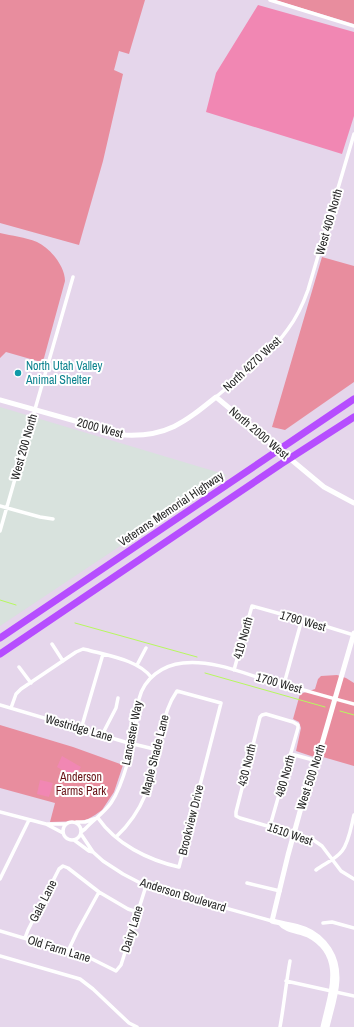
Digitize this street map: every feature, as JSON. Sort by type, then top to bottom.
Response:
[{"type":"highway","name":"Veterans Memorial Highway","points":[[0,638],[354,399]]},
{"type":"highway","name":"Veterans Memorial Highway","points":[[0,654],[281,464],[354,417]]},
{"type":"street","points":[[270,0],[354,26]]},
{"type":"street","name":"West 400 North","points":[[300,309],[308,290],[354,134]]},
{"type":"street","name":"West 200 North","points":[[0,531],[73,277]]},
{"type":"street","name":"North 4270 West","points":[[216,397],[273,348],[289,328],[300,309]]},
{"type":"street","name":"2000 West","points":[[0,400],[125,435],[138,436],[159,433],[183,423],[216,397]]},
{"type":"street","name":"North 2000 West","points":[[216,397],[324,487],[354,503]]},
{"type":"street","points":[[0,506],[40,518],[54,519]]},
{"type":"street","name":"1790 West","points":[[252,606],[354,634]]},
{"type":"street","name":"410 North","points":[[234,670],[252,606]]},
{"type":"street","points":[[284,684],[302,619]]},
{"type":"street","name":"West 500 North","points":[[272,921],[306,789],[317,761],[354,634]]},
{"type":"street","points":[[52,644],[63,660]]},
{"type":"street","points":[[137,665],[146,648]]},
{"type":"street","points":[[11,708],[18,691],[63,660],[83,649],[137,665],[146,670],[152,677]]},
{"type":"street","points":[[81,729],[103,654]]},
{"type":"street","name":"Lancaster Way","points":[[81,833],[110,805],[119,790],[132,743],[137,718],[138,700],[141,691],[152,677],[163,669],[184,663],[204,664]]},
{"type":"street","name":"1700 West","points":[[204,664],[234,670],[354,704]]},
{"type":"street","points":[[20,667],[31,683]]},
{"type":"street","name":"Brookview Drive","points":[[98,818],[104,827],[131,848],[151,858],[179,867],[221,703],[177,691]]},
{"type":"street","name":"Maple Shade Lane","points":[[116,837],[132,821],[144,800],[158,750],[165,712],[177,691]]},
{"type":"street","points":[[102,735],[116,708],[118,698]]},
{"type":"street","name":"Westridge Lane","points":[[0,705],[158,750]]},
{"type":"street","name":"480 North","points":[[262,715],[266,714],[293,722],[298,725],[270,826]]},
{"type":"street","name":"430 North","points":[[236,816],[252,748],[260,717],[262,715]]},
{"type":"street","points":[[291,754],[317,761]]},
{"type":"street","points":[[0,812],[46,824],[85,822],[98,818]]},
{"type":"street","points":[[316,870],[342,851],[352,829],[354,815]]},
{"type":"street","name":"1510 West","points":[[236,816],[312,839],[322,846],[341,871],[354,879]]},
{"type":"street","points":[[0,879],[29,820]]},
{"type":"street","points":[[46,824],[64,834],[69,840],[74,840],[77,839],[81,833],[79,825],[74,822]]},
{"type":"street","points":[[64,834],[66,824]]},
{"type":"street","name":"Anderson Boulevard","points":[[81,833],[93,852],[115,869],[146,886],[284,923],[308,931],[319,938],[328,947],[334,958],[337,970],[327,1027]]},
{"type":"street","name":"Anderson Boulevard","points":[[74,840],[88,851],[93,852]]},
{"type":"street","name":"Gala Lane","points":[[25,938],[59,869],[63,866],[68,868],[99,892]]},
{"type":"street","points":[[247,882],[280,891]]},
{"type":"street","name":"Dairy Lane","points":[[116,971],[121,965],[146,886]]},
{"type":"street","points":[[68,951],[99,892],[128,910],[137,912]]},
{"type":"street","points":[[323,923],[332,922],[354,928]]},
{"type":"street","name":"Old Farm Lane","points":[[0,931],[90,958],[116,971]]},
{"type":"street","points":[[0,956],[80,979],[93,989],[129,1023],[137,1027]]},
{"type":"street","points":[[280,1027],[290,962]]},
{"type":"street","points":[[286,981],[354,996]]},
{"type":"street","name":"Anderson Boulevard","points":[[323,1027],[334,991]]},
{"type":"shaded area","points":[[258,5],[354,32],[354,116],[342,154],[206,112],[216,73]]},
{"type":"shaded area","points":[[0,407],[227,475],[0,626]]},
{"type":"shaded area","points":[[62,756],[81,767],[75,777],[57,767]]},
{"type":"shaded area","points":[[40,780],[53,783],[49,797],[37,794]]},
{"type":"green space","points":[[0,0],[145,0],[129,54],[119,51],[114,70],[123,74],[103,161],[79,245],[0,223]]},
{"type":"green space","points":[[275,0],[354,0],[354,24]]},
{"type":"green space","points":[[0,233],[28,239],[42,245],[56,258],[64,275],[65,281],[44,358],[41,362],[6,352],[0,358]]},
{"type":"green space","points":[[322,257],[354,266],[354,382],[285,430],[272,427]]},
{"type":"green space","points":[[337,675],[354,683],[354,766],[323,757],[314,757],[296,751],[301,728],[299,722],[293,719],[300,694],[315,689],[318,679],[321,676]]},
{"type":"green space","name":"Anderson Farms Park","points":[[0,725],[73,747],[123,765],[114,792],[102,810],[88,819],[81,821],[50,822],[55,803],[0,788]]},
{"type":"waterway","points":[[0,600],[16,605]]},
{"type":"waterway","points":[[75,623],[197,657]]},
{"type":"waterway","points":[[205,673],[325,707]]},
{"type":"waterway","points":[[340,711],[354,715]]},
{"type":"place","name":"North Utah Valley Animal Shelter","points":[[18,373]]}]
